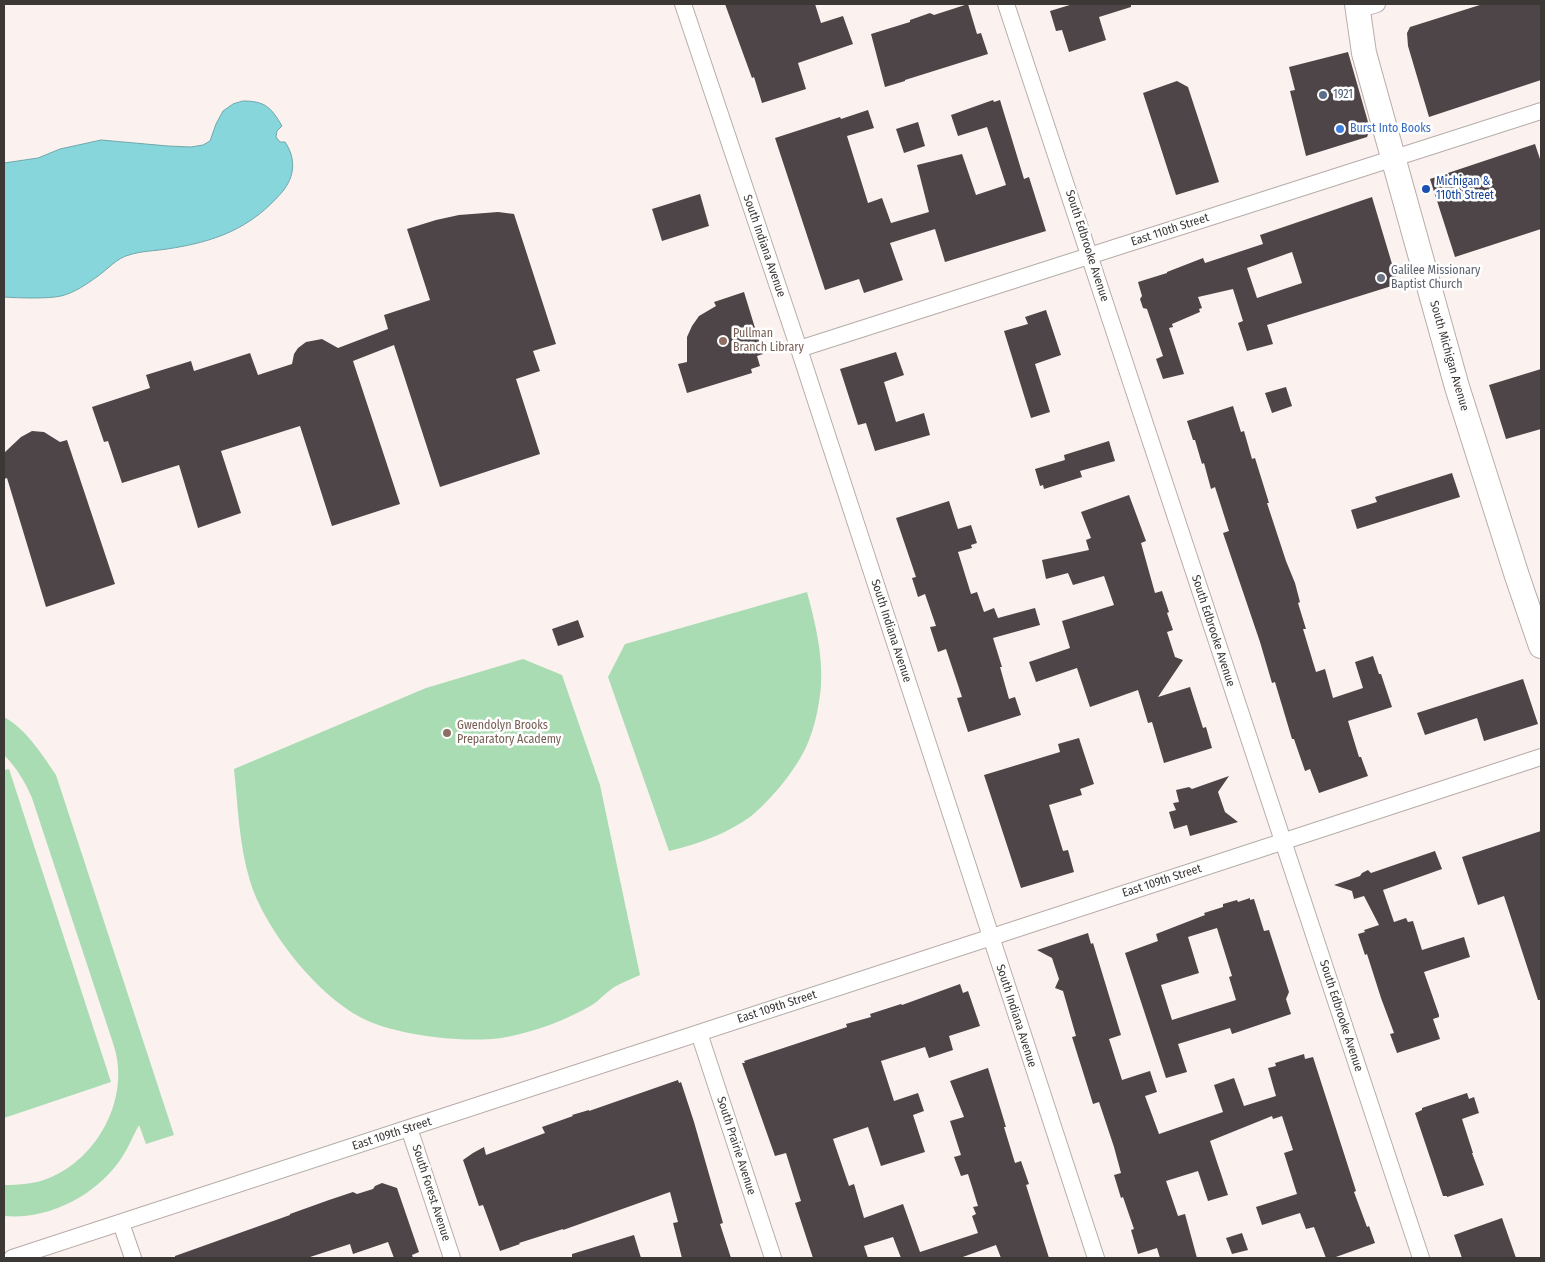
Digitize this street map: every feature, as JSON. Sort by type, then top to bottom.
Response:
[{"type":"main road","name":"South Michigan Avenue","points":[[1364,6],[1364,54],[1393,159],[1457,387],[1541,646]]},
{"type":"street","name":"South Indiana Avenue","points":[[683,4],[799,348],[1096,1258]]},
{"type":"street","name":"South Edbrooke Avenue","points":[[1006,4],[1421,1258]]},
{"type":"street","name":"East 110th Street","points":[[799,348],[1541,111]]},
{"type":"street","name":"East 109th Street","points":[[12,1258],[1541,757]]},
{"type":"street","name":"South Prairie Avenue","points":[[699,1033],[774,1258]]},
{"type":"street","name":"South Forest Avenue","points":[[409,1128],[452,1258]]},
{"type":"street","points":[[121,1223],[133,1258]]},
{"type":"green space","points":[[807,592],[820,650],[821,686],[814,724],[802,755],[782,784],[750,817],[731,829],[711,838],[669,851],[608,677],[625,644]]},
{"type":"green space","points":[[523,659],[562,675],[600,785],[640,975],[616,986],[592,1005],[572,1015],[518,1035],[492,1039],[455,1039],[416,1034],[380,1026],[348,1010],[330,996],[296,961],[268,920],[257,900],[243,854],[234,769],[426,688]]},
{"type":"green space","points":[[4,717],[27,735],[56,775],[174,1135],[146,1144],[139,1125],[118,1163],[96,1186],[68,1204],[36,1214],[20,1216],[4,1216],[4,1185],[27,1184],[44,1180],[65,1170],[80,1159],[103,1130],[111,1113],[118,1077],[117,1059],[113,1045],[32,798],[20,775],[4,755]]},
{"type":"green space","points":[[9,769],[111,1082],[4,1118],[4,770]]},
{"type":"water","points":[[243,101],[257,102],[271,110],[282,126],[277,131],[276,137],[280,142],[285,142],[289,148],[293,167],[290,179],[283,191],[258,215],[231,232],[216,238],[184,246],[125,256],[85,285],[66,295],[41,298],[4,297],[4,163],[38,158],[60,149],[101,140],[168,146],[191,147],[203,145],[210,141],[223,111],[233,104]]},
{"type":"building","points":[[725,4],[815,4],[821,23],[843,16],[853,44],[798,63],[806,89],[762,103],[754,77],[752,78]]},
{"type":"building","points":[[968,4],[977,34],[981,33],[988,54],[885,87],[871,34],[910,22],[910,20],[930,13],[934,15]]},
{"type":"building","points":[[1073,4],[1131,4],[1131,7],[1099,17],[1106,40],[1069,52],[1062,30],[1056,31],[1050,11]]},
{"type":"building","points":[[1483,4],[1541,4],[1541,80],[1429,117],[1408,46],[1407,33],[1410,27]]},
{"type":"building","points":[[1348,52],[1370,129],[1367,137],[1306,156],[1290,91],[1295,90],[1289,67]]},
{"type":"building","points":[[1177,81],[1188,87],[1219,182],[1176,195],[1143,93]]},
{"type":"building","points":[[993,100],[994,102],[1000,100],[1024,179],[1029,177],[1046,231],[945,262],[935,229],[890,243],[903,280],[864,293],[859,279],[825,290],[775,138],[868,110],[874,128],[847,136],[868,203],[882,198],[891,223],[929,212],[917,165],[962,154],[976,195],[1006,185],[987,127],[958,136],[951,115]]},
{"type":"building","points":[[918,122],[925,146],[904,153],[896,129]]},
{"type":"building","points":[[1535,144],[1541,162],[1541,229],[1455,257],[1430,179]]},
{"type":"building","points":[[700,194],[709,226],[662,241],[652,209]]},
{"type":"building","points":[[1372,197],[1398,284],[1267,325],[1273,344],[1247,351],[1238,323],[1243,321],[1233,289],[1198,297],[1202,308],[1199,309],[1200,312],[1172,324],[1173,327],[1169,328],[1184,374],[1163,379],[1156,359],[1163,356],[1147,309],[1143,308],[1138,282],[1167,273],[1203,258],[1205,263],[1263,244],[1260,235]],"holes":[[[1292,252],[1302,283],[1257,298],[1247,268]]]},
{"type":"building","points":[[498,212],[514,214],[556,344],[533,351],[540,371],[516,379],[540,454],[440,487],[394,345],[353,361],[400,504],[332,526],[300,426],[221,451],[241,513],[198,528],[179,465],[122,483],[108,441],[104,442],[92,407],[150,388],[146,375],[191,361],[194,371],[250,353],[258,375],[292,364],[294,354],[306,342],[322,339],[338,348],[388,329],[384,315],[430,300],[407,229],[459,215]]},
{"type":"building","name":"Pullman Branch Library","points":[[744,292],[763,354],[757,356],[760,366],[751,369],[752,373],[687,393],[678,364],[687,362],[687,337],[692,326],[699,316],[716,306],[714,302]]},
{"type":"building","points":[[1046,310],[1061,355],[1035,364],[1050,412],[1031,418],[1004,331],[1028,324],[1025,317]]},
{"type":"building","points":[[896,352],[904,375],[884,382],[896,422],[924,413],[930,435],[875,451],[866,423],[858,425],[840,369]]},
{"type":"building","points":[[1541,369],[1541,429],[1506,439],[1489,385]]},
{"type":"building","points":[[1286,387],[1292,406],[1272,413],[1265,393]]},
{"type":"building","points":[[1233,406],[1241,432],[1244,431],[1252,459],[1255,458],[1269,503],[1267,503],[1295,583],[1300,602],[1298,603],[1306,629],[1303,629],[1316,672],[1325,669],[1333,698],[1363,688],[1355,662],[1373,656],[1392,707],[1348,721],[1359,757],[1361,757],[1368,776],[1319,793],[1310,769],[1305,771],[1294,739],[1292,739],[1275,682],[1272,683],[1223,533],[1229,531],[1215,487],[1211,489],[1204,463],[1202,464],[1187,421]]},
{"type":"building","points":[[32,431],[44,432],[60,442],[67,440],[115,584],[46,607],[7,478],[4,479],[4,453],[21,437]]},
{"type":"building","points":[[1109,441],[1115,461],[1080,471],[1082,477],[1044,489],[1043,485],[1040,486],[1035,469],[1065,460],[1064,455]]},
{"type":"building","points":[[1452,473],[1460,497],[1357,529],[1351,510],[1377,502],[1375,497]]},
{"type":"building","points":[[1129,495],[1146,541],[1141,543],[1155,593],[1162,591],[1169,612],[1167,613],[1173,630],[1167,632],[1175,657],[1183,660],[1158,697],[1190,687],[1203,728],[1206,727],[1212,748],[1164,763],[1152,722],[1148,723],[1138,690],[1090,707],[1077,668],[1036,682],[1029,662],[1070,648],[1062,621],[1114,605],[1104,576],[1073,585],[1068,573],[1046,579],[1042,560],[1089,550],[1086,540],[1091,538],[1081,512]]},
{"type":"building","points":[[949,501],[958,529],[971,525],[977,543],[971,545],[972,548],[958,552],[971,594],[977,592],[984,612],[994,608],[998,618],[1035,608],[1040,625],[993,638],[1009,699],[1015,697],[1021,715],[968,732],[957,698],[962,697],[946,649],[938,652],[930,627],[936,626],[925,594],[918,597],[912,578],[916,577],[896,518]]},
{"type":"building","points":[[578,620],[584,637],[558,646],[552,629]]},
{"type":"building","points":[[1523,679],[1538,724],[1484,741],[1477,718],[1425,735],[1417,713]]},
{"type":"building","points":[[1079,738],[1094,784],[1080,789],[1082,795],[1049,805],[1063,851],[1068,850],[1074,872],[1021,888],[984,775],[1060,752],[1058,744]]},
{"type":"building","points":[[1229,776],[1218,792],[1225,812],[1238,822],[1190,836],[1187,825],[1174,829],[1169,812],[1176,810],[1173,803],[1179,802],[1176,790],[1189,787],[1192,789]]},
{"type":"building","points":[[1541,831],[1541,1000],[1538,1000],[1504,896],[1478,905],[1462,857]]},
{"type":"building","points":[[1435,851],[1442,869],[1383,890],[1394,922],[1406,918],[1408,922],[1413,921],[1422,950],[1464,937],[1470,957],[1424,972],[1439,1015],[1439,1017],[1433,1019],[1440,1039],[1397,1053],[1390,1034],[1394,1033],[1367,954],[1365,955],[1358,934],[1379,925],[1364,896],[1354,899],[1352,891],[1334,885],[1360,876],[1368,870],[1371,873]]},
{"type":"building","points":[[1250,898],[1250,900],[1254,899],[1264,931],[1269,930],[1289,992],[1286,999],[1291,1014],[1232,1034],[1230,1028],[1178,1044],[1187,1072],[1166,1078],[1125,953],[1158,941],[1156,934],[1205,915],[1204,913],[1223,907],[1223,904],[1237,900],[1238,902]],"holes":[[[1217,928],[1232,976],[1229,977],[1236,1000],[1172,1020],[1161,985],[1199,973],[1188,937]]]},
{"type":"building","points":[[1088,933],[1091,944],[1093,943],[1121,1035],[1109,1039],[1122,1080],[1150,1071],[1157,1092],[1145,1096],[1159,1134],[1223,1112],[1214,1085],[1234,1078],[1244,1106],[1276,1096],[1268,1068],[1276,1066],[1275,1063],[1304,1054],[1305,1059],[1313,1057],[1356,1191],[1354,1192],[1375,1243],[1333,1258],[1326,1258],[1314,1227],[1306,1229],[1300,1213],[1262,1225],[1256,1207],[1297,1194],[1284,1153],[1293,1150],[1282,1116],[1273,1119],[1272,1116],[1210,1141],[1228,1195],[1208,1201],[1198,1171],[1166,1181],[1178,1216],[1185,1214],[1197,1258],[1160,1258],[1157,1248],[1138,1254],[1131,1230],[1134,1229],[1114,1175],[1121,1173],[1114,1147],[1099,1102],[1093,1104],[1072,1037],[1076,1036],[1063,991],[1055,988],[1059,979],[1052,958],[1037,950]]},
{"type":"building","points":[[960,984],[963,993],[968,991],[980,1026],[949,1036],[953,1050],[929,1058],[925,1047],[881,1061],[894,1101],[918,1093],[924,1111],[913,1115],[925,1152],[881,1166],[868,1127],[833,1139],[849,1186],[854,1184],[864,1218],[903,1204],[920,1252],[978,1233],[972,1216],[976,1214],[973,1207],[978,1206],[968,1174],[961,1176],[954,1157],[961,1155],[950,1121],[964,1117],[950,1081],[988,1068],[1015,1163],[1021,1161],[1029,1184],[1026,1185],[1049,1258],[1001,1258],[996,1245],[960,1258],[901,1258],[893,1237],[864,1246],[868,1258],[813,1258],[795,1203],[801,1201],[786,1153],[775,1156],[742,1063],[847,1027],[846,1024],[871,1017],[870,1014],[902,1005]]},
{"type":"building","points":[[678,1080],[679,1083],[681,1082],[694,1122],[723,1223],[720,1224],[731,1258],[682,1258],[673,1223],[678,1222],[670,1192],[500,1251],[483,1205],[479,1206],[463,1160],[484,1147],[486,1155],[545,1133],[542,1127],[572,1115],[589,1111]]},
{"type":"building","points":[[1467,1093],[1469,1099],[1474,1097],[1479,1113],[1462,1119],[1484,1185],[1447,1197],[1443,1196],[1415,1113],[1422,1110],[1422,1108]]},
{"type":"building","points":[[382,1183],[397,1188],[419,1252],[412,1255],[413,1258],[394,1258],[388,1242],[353,1254],[350,1244],[307,1258],[175,1258],[175,1256],[329,1200],[353,1192],[357,1194],[373,1189]]},
{"type":"building","points":[[1502,1218],[1516,1258],[1462,1258],[1454,1235]]},
{"type":"building","points":[[1242,1233],[1248,1250],[1232,1254],[1226,1238]]},
{"type":"building","points":[[634,1235],[641,1258],[572,1258],[572,1254]]},
{"type":"place","name":"1921","points":[[1323,95]]},
{"type":"place","name":"Burst Into Books","points":[[1340,129]]},
{"type":"place","name":"Michigan & 110th Street","points":[[1426,189]]},
{"type":"place","name":"Galilee Missionary Baptist Church","points":[[1381,278]]},
{"type":"place","name":"Pullman Branch Library","points":[[723,341]]},
{"type":"place","name":"Gwendolyn Brooks Preparatory Academy","points":[[447,733]]}]
